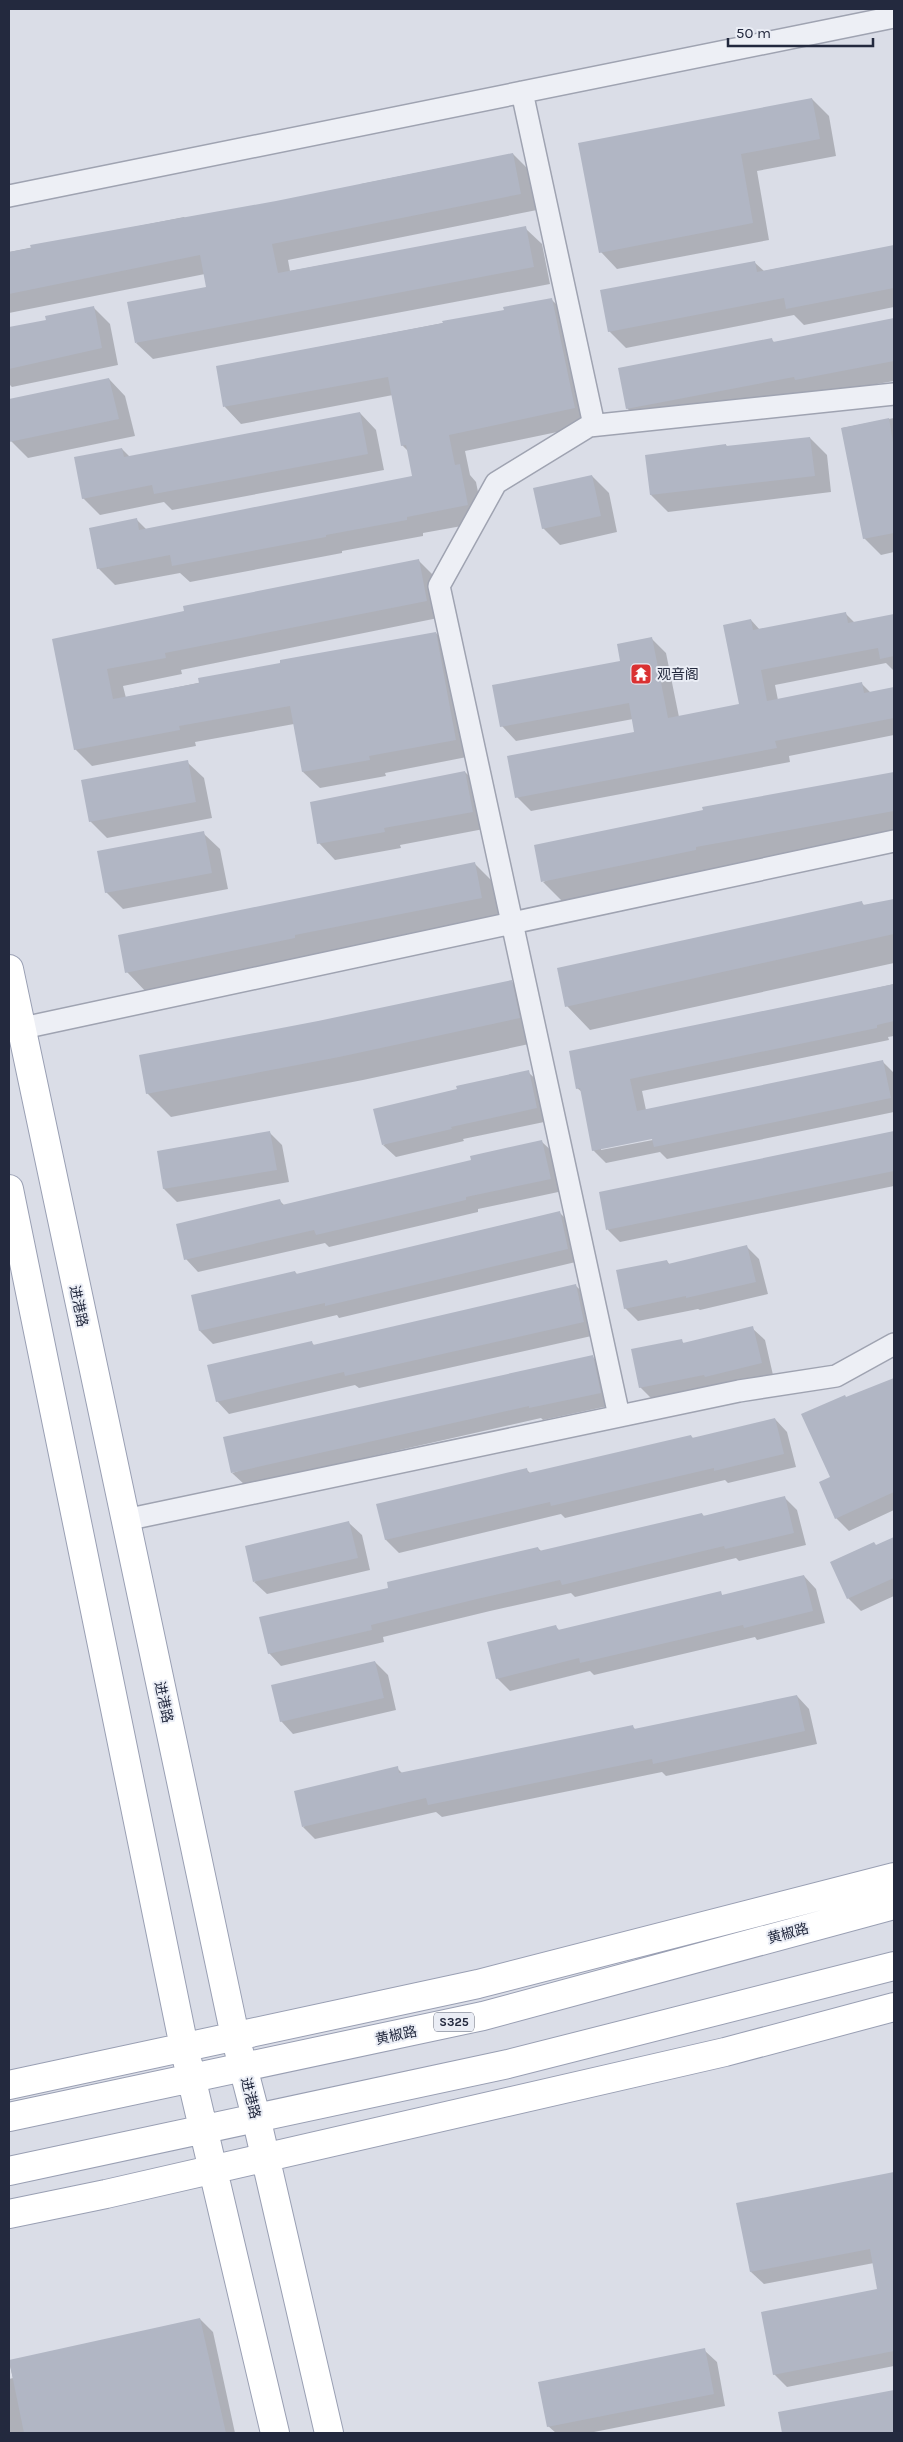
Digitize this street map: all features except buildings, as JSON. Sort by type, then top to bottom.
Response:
[{"type":"main road","name":"进港路","points":[[9,969],[14,1029],[125,1520],[235,2036],[256,2117],[329,2433]]},
{"type":"main road","points":[[9,1189],[184,2047],[275,2433]]},
{"type":"main road","points":[[9,2085],[478,1984],[894,1877]]},
{"type":"main road","name":"黄椒路","points":[[9,2117],[483,2016],[894,1904]]},
{"type":"main road","points":[[9,2171],[508,2064],[894,1966]]},
{"type":"main road","points":[[9,2214],[214,2170],[725,2052],[894,2007]]},
{"type":"street","points":[[9,196],[894,17]]},
{"type":"street","points":[[522,92],[594,425]]},
{"type":"street","points":[[619,1416],[439,586],[496,483],[588,426],[894,394]]},
{"type":"street","points":[[14,1029],[894,842]]},
{"type":"street","points":[[125,1520],[739,1391],[836,1376],[894,1344]]},
{"type":"place","name":"观音阁","points":[[641,674]]}]
